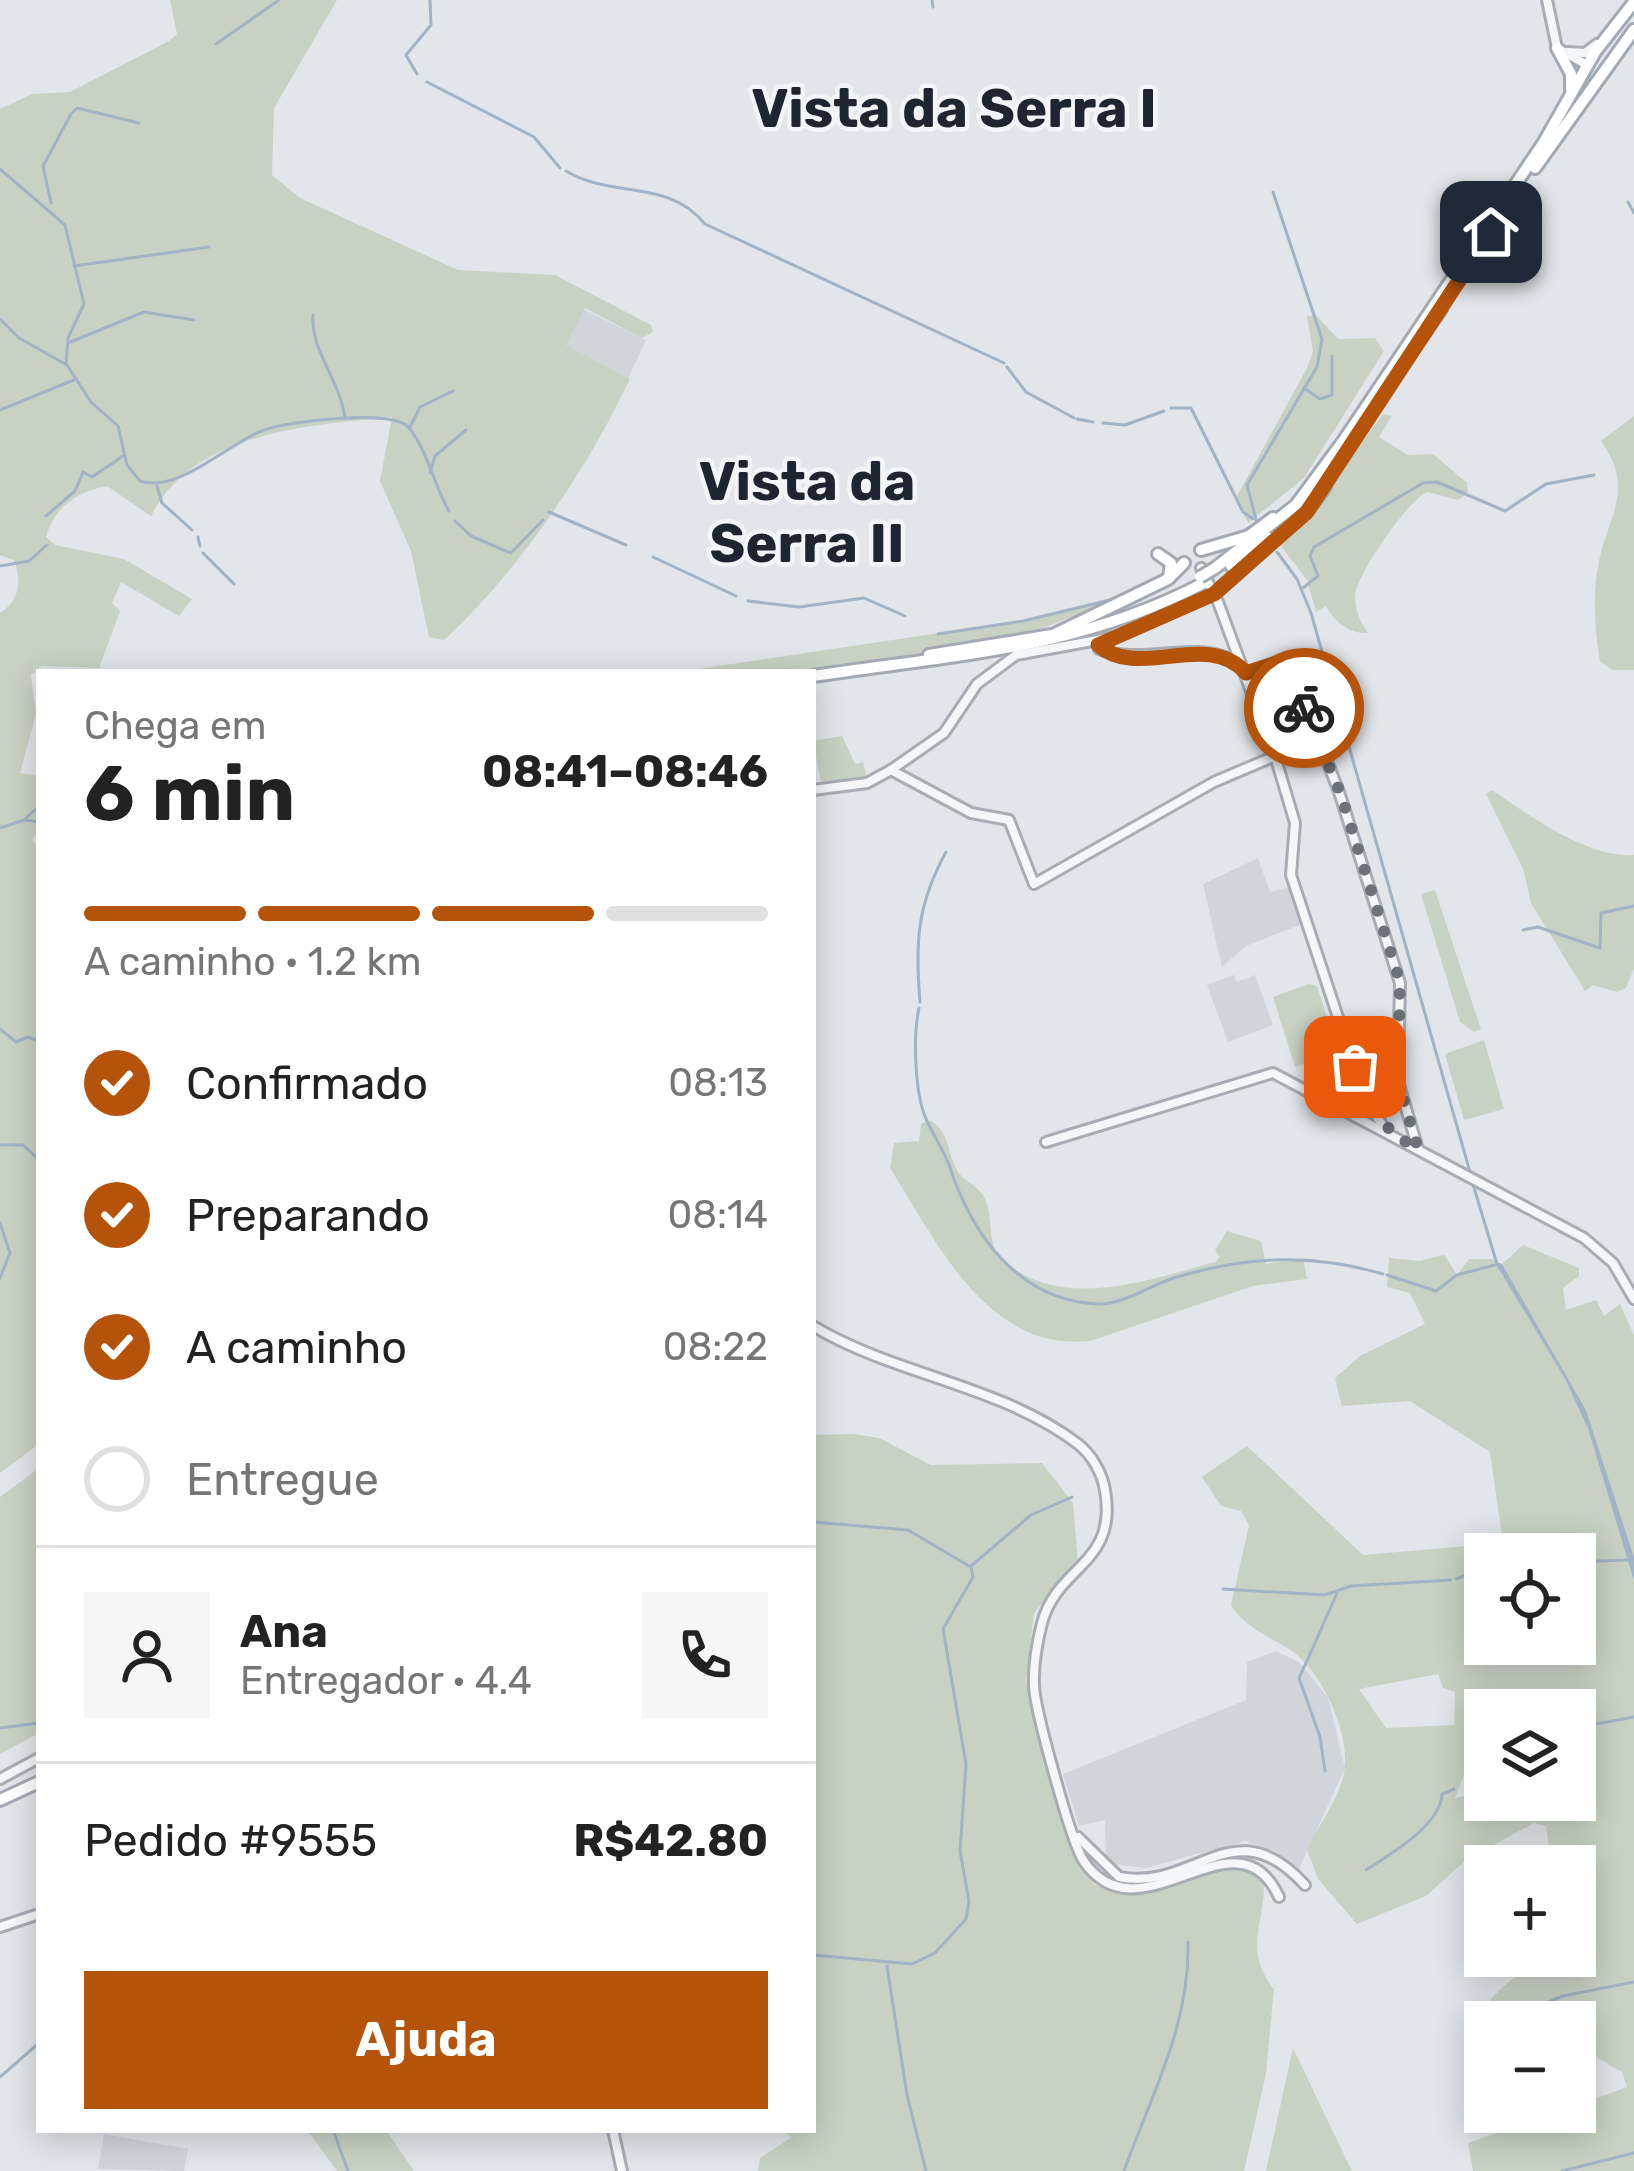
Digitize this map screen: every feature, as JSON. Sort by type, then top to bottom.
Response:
[{"type":"main road","points":[[816,676],[1055,634],[1112,619],[1217,571],[1255,545],[1296,505],[1570,98],[1607,35],[1634,2]]},
{"type":"main road","points":[[1588,65],[1602,69],[1621,53],[1623,27],[1607,35]]},
{"type":"main road","points":[[1270,532],[1345,453],[1515,197],[1634,30]]},
{"type":"main road","points":[[1556,44],[1571,74],[1570,98]]},
{"type":"main road","points":[[1201,550],[1255,545]]},
{"type":"main road","points":[[1214,594],[1255,545]]},
{"type":"main road","points":[[1158,554],[1172,563],[1168,578]]},
{"type":"main road","points":[[1055,634],[1168,578],[1184,562]]},
{"type":"main road","points":[[941,660],[1085,634],[1202,576]]},
{"type":"main road","points":[[905,662],[1016,655]]},
{"type":"main road","points":[[0,1799],[36,1783]]},
{"type":"street","points":[[1547,0],[1556,44],[1568,52],[1580,54],[1607,35]]},
{"type":"street","points":[[1556,44],[1588,65]]},
{"type":"street","points":[[1202,576],[1214,594],[1238,664]]},
{"type":"street","points":[[816,790],[867,783],[891,770],[944,733],[977,684],[1016,655],[1099,641],[1164,620],[1214,594]]},
{"type":"street","points":[[1099,641],[1103,651],[1138,658],[1233,651]]},
{"type":"street","points":[[1220,654],[1246,673],[1295,823],[1291,875],[1365,1099],[1388,1133]]},
{"type":"street","points":[[1246,673],[1282,660],[1289,663],[1340,792],[1400,982],[1398,1081],[1418,1149]]},
{"type":"street","points":[[891,770],[971,813],[1002,817],[1014,825],[1034,884],[1214,782],[1275,756]]},
{"type":"street","points":[[1384,1046],[1397,1048]]},
{"type":"street","points":[[1046,1142],[1273,1073],[1601,1250],[1634,1299]]},
{"type":"street","points":[[816,1327],[950,1380],[1076,1442],[1097,1468],[1107,1506],[1106,1531],[1091,1559],[1046,1612],[1035,1664],[1038,1708],[1089,1867],[1115,1886],[1141,1888],[1241,1861],[1266,1873],[1279,1897]]},
{"type":"street","points":[[0,1779],[36,1759]]},
{"type":"street","points":[[1076,1836],[1119,1876],[1147,1878],[1234,1850],[1257,1850],[1280,1860],[1305,1886]]},
{"type":"street","points":[[0,1927],[36,1915]]},
{"type":"street","points":[[614,2133],[622,2171]]},
{"type":"shaded area","points":[[583,309],[646,340],[628,378],[565,347]]},
{"type":"shaded area","points":[[1258,858],[1270,892],[1289,887],[1302,924],[1246,946],[1222,967],[1203,884]]},
{"type":"shaded area","points":[[1234,975],[1237,982],[1255,975],[1273,1025],[1228,1042],[1207,985]]},
{"type":"shaded area","points":[[1276,1651],[1300,1663],[1328,1698],[1345,1768],[1298,1871],[1274,1850],[1245,1841],[1146,1868],[1106,1863],[1105,1820],[1079,1826],[1063,1774],[1246,1700],[1247,1662]]},
{"type":"shaded area","points":[[104,2134],[188,2149],[184,2171],[98,2169]]},
{"type":"green space","points":[[170,0],[337,0],[274,108],[272,175],[300,198],[458,270],[555,275],[651,325],[653,332],[642,338],[585,308],[566,345],[630,379],[549,518],[499,583],[444,640],[429,637],[411,551],[380,481],[392,417],[290,430],[224,450],[195,466],[170,488],[151,516],[107,486],[77,496],[55,517],[46,537],[55,545],[124,559],[192,599],[179,616],[121,582],[112,603],[120,611],[99,668],[42,666],[31,675],[36,714],[20,773],[36,776],[36,834],[32,840],[36,844],[36,1446],[0,1473],[0,613],[15,596],[18,575],[14,560],[0,555],[0,109],[32,94],[70,92],[177,34]]},
{"type":"green space","points":[[1316,315],[1338,339],[1375,338],[1384,351],[1304,478],[1248,523],[1236,498],[1307,368],[1313,351],[1307,316]]},
{"type":"green space","points":[[1383,414],[1392,416],[1379,437],[1408,455],[1433,454],[1467,483],[1468,492],[1458,500],[1427,492],[1396,523],[1358,586],[1356,606],[1368,633],[1361,633],[1343,626],[1326,606],[1316,612],[1307,580],[1277,541],[1313,508]]},
{"type":"green space","points":[[1634,416],[1634,670],[1612,670],[1600,661],[1595,596],[1618,486],[1601,441]]},
{"type":"green space","points":[[1130,594],[1005,643],[816,669],[698,669],[1040,618]]},
{"type":"green space","points":[[842,736],[855,764],[863,762],[867,778],[822,787],[816,740]]},
{"type":"green space","points":[[1492,790],[1578,842],[1634,855],[1634,969],[1626,988],[1617,992],[1593,985],[1585,991],[1531,903],[1523,869],[1486,794]]},
{"type":"green space","points":[[1435,890],[1481,1029],[1474,1032],[1460,1022],[1421,894]]},
{"type":"green space","points":[[1309,984],[1317,986],[1338,1052],[1295,1067],[1273,997]]},
{"type":"green space","points":[[1484,1040],[1504,1109],[1464,1120],[1445,1054]]},
{"type":"green space","points":[[930,1120],[944,1136],[959,1172],[986,1201],[995,1249],[1022,1274],[1076,1288],[1134,1283],[1215,1262],[1220,1257],[1215,1250],[1227,1231],[1261,1241],[1266,1264],[1303,1258],[1307,1279],[1253,1286],[1090,1341],[1053,1340],[1021,1329],[968,1286],[890,1168],[894,1143],[919,1141],[921,1124]]},
{"type":"green space","points":[[1523,1245],[1579,1268],[1579,1276],[1563,1288],[1566,1310],[1596,1300],[1604,1316],[1620,1304],[1634,1335],[1634,1557],[1586,1410],[1504,1274],[1502,1264]]},
{"type":"green space","points":[[1444,1255],[1457,1275],[1469,1259],[1493,1259],[1565,1379],[1588,1429],[1634,1581],[1634,2171],[1473,2171],[1468,2143],[1497,2133],[1596,2133],[1596,2098],[1627,2087],[1622,2072],[1596,2057],[1596,2001],[1489,2001],[1516,1977],[1596,1977],[1596,1845],[1549,1845],[1546,1826],[1534,1823],[1494,1845],[1464,1845],[1464,1862],[1426,1896],[1357,1924],[1318,1879],[1307,1849],[1344,1773],[1344,1743],[1334,1709],[1307,1665],[1245,1621],[1231,1605],[1249,1525],[1241,1511],[1221,1506],[1202,1477],[1247,1446],[1363,1555],[1464,1546],[1464,1665],[1596,1665],[1596,1533],[1502,1533],[1490,1452],[1410,1401],[1342,1406],[1335,1378],[1360,1356],[1425,1324],[1410,1293],[1387,1287],[1389,1258],[1419,1261]],"holes":[[[1438,1674],[1443,1688],[1455,1692],[1454,1725],[1386,1728],[1359,1689]]]},
{"type":"green space","points":[[816,1435],[879,1438],[931,1465],[1042,1463],[1073,1503],[1078,1562],[1034,1613],[1026,1681],[1072,1854],[1095,1885],[1114,1892],[1140,1892],[1243,1865],[1264,1884],[1257,1950],[1274,1989],[1266,2074],[1244,2171],[758,2171],[760,2158],[792,2137],[786,2133],[816,2133]]},
{"type":"green space","points":[[36,1470],[36,1735],[0,1754],[0,1497]]},
{"type":"green space","points":[[1293,2048],[1348,2163],[1352,2171],[1266,2171]]},
{"type":"green space","points":[[309,2133],[388,2133],[414,2171],[337,2171]]},
{"type":"water","points":[[1494,1261],[1502,1264],[1586,1410],[1634,1557],[1634,1581],[1588,1429],[1565,1379]]},
{"type":"waterway","points":[[216,44],[279,0]]},
{"type":"waterway","points":[[417,74],[406,55],[431,25],[430,0]]},
{"type":"waterway","points":[[932,0],[933,7]]},
{"type":"waterway","points":[[427,82],[534,137],[560,168]]},
{"type":"waterway","points":[[51,203],[43,166],[77,108],[139,123]]},
{"type":"waterway","points":[[0,169],[65,225],[84,304],[68,338],[66,363]]},
{"type":"waterway","points":[[566,171],[602,185],[674,200],[705,224],[1004,363]]},
{"type":"waterway","points":[[1245,530],[1257,523],[1247,485],[1317,367],[1322,339],[1273,192]]},
{"type":"waterway","points":[[1628,202],[1634,213]]},
{"type":"waterway","points":[[74,266],[209,247]]},
{"type":"waterway","points":[[68,343],[144,312],[194,320]]},
{"type":"waterway","points":[[313,315],[316,341],[345,418]]},
{"type":"waterway","points":[[0,319],[19,338],[67,365],[91,402],[118,426],[127,465],[140,481],[155,483],[186,474],[264,430],[315,420],[382,419],[408,427],[415,436],[449,511]]},
{"type":"waterway","points":[[1304,388],[1320,399],[1332,395],[1332,356]]},
{"type":"waterway","points":[[1007,367],[1026,392],[1074,418]]},
{"type":"waterway","points":[[0,410],[76,379]]},
{"type":"waterway","points":[[410,427],[420,407],[453,391]]},
{"type":"waterway","points":[[1171,408],[1191,408],[1243,512],[1253,519]]},
{"type":"waterway","points":[[1103,423],[1125,425],[1164,411]]},
{"type":"waterway","points":[[1077,419],[1093,422]]},
{"type":"waterway","points":[[430,473],[435,456],[466,430]]},
{"type":"waterway","points":[[46,516],[75,491],[83,472],[92,477],[123,456]]},
{"type":"waterway","points":[[1303,588],[1318,576],[1310,556],[1314,547],[1423,483],[1437,482],[1505,511],[1546,484],[1594,475]]},
{"type":"waterway","points":[[157,486],[162,503],[192,530]]},
{"type":"waterway","points":[[549,512],[626,545]]},
{"type":"waterway","points":[[455,521],[471,536],[511,553],[543,520]]},
{"type":"waterway","points":[[198,537],[200,546]]},
{"type":"waterway","points":[[0,566],[29,561],[47,545]]},
{"type":"waterway","points":[[1277,552],[1297,579],[1311,613],[1470,1172]]},
{"type":"waterway","points":[[203,553],[234,584]]},
{"type":"waterway","points":[[653,557],[736,596]]},
{"type":"waterway","points":[[748,601],[799,607],[864,598],[905,616]]},
{"type":"waterway","points":[[938,634],[1023,621],[1118,598]]},
{"type":"waterway","points":[[0,828],[24,820],[36,809]]},
{"type":"waterway","points":[[25,820],[36,822]]},
{"type":"waterway","points":[[920,1002],[920,924],[946,852]]},
{"type":"waterway","points":[[1523,930],[1538,927],[1600,948],[1601,913],[1634,906]]},
{"type":"waterway","points":[[919,1008],[916,1067],[924,1114],[985,1239],[1002,1260],[1045,1291],[1070,1300],[1109,1303],[1168,1280],[1255,1261],[1305,1260],[1383,1274]]},
{"type":"waterway","points":[[0,1029],[16,1042],[28,1037],[36,1040]]},
{"type":"waterway","points":[[0,1145],[23,1145],[36,1157]]},
{"type":"waterway","points":[[1472,1181],[1497,1264]]},
{"type":"waterway","points":[[0,1223],[10,1253],[0,1278]]},
{"type":"waterway","points":[[1387,1275],[1436,1291],[1457,1275],[1495,1265]]},
{"type":"waterway","points":[[816,1955],[912,1964],[935,1953],[966,1919],[969,1901],[960,1851],[966,1764],[943,1629],[973,1577],[971,1566],[1031,1515],[1072,1497]]},
{"type":"waterway","points":[[816,1522],[908,1530],[969,1566]]},
{"type":"waterway","points":[[1596,1561],[1627,1560]]},
{"type":"waterway","points":[[1456,1579],[1464,1576]]},
{"type":"waterway","points":[[1223,1589],[1325,1595],[1351,1586],[1451,1580]]},
{"type":"waterway","points":[[1307,1661],[1337,1593]]},
{"type":"waterway","points":[[1306,1663],[1299,1678],[1320,1737],[1325,1771]]},
{"type":"waterway","points":[[1596,1724],[1634,1717]]},
{"type":"waterway","points":[[0,1728],[36,1723]]},
{"type":"waterway","points":[[1366,1870],[1424,1827],[1442,1794],[1454,1789]]},
{"type":"waterway","points":[[1124,2171],[1176,2031],[1188,1942]]},
{"type":"waterway","points":[[887,1966],[907,2095],[926,2171]]},
{"type":"waterway","points":[[1551,2001],[1634,1982]]},
{"type":"waterway","points":[[0,2077],[36,2046]]},
{"type":"waterway","points":[[334,2133],[348,2171]]},
{"type":"waterway","points":[[1562,2171],[1634,2153]]},
{"type":"way so far","points":[[1304,708],[1340,792],[1400,982],[1398,1081],[1418,1149],[1388,1133],[1365,1099],[1355,1067]]},
{"type":"district","name":"Vista da Serra I","points":[[954,108]]},
{"type":"district","name":"Vista da Serra II","points":[[807,512]]},
{"type":"route","points":[[1304,708],[1286,660],[1246,673],[1220,654],[1138,658],[1100,649],[1099,641],[1164,620],[1214,594],[1307,512],[1491,232]]}]
